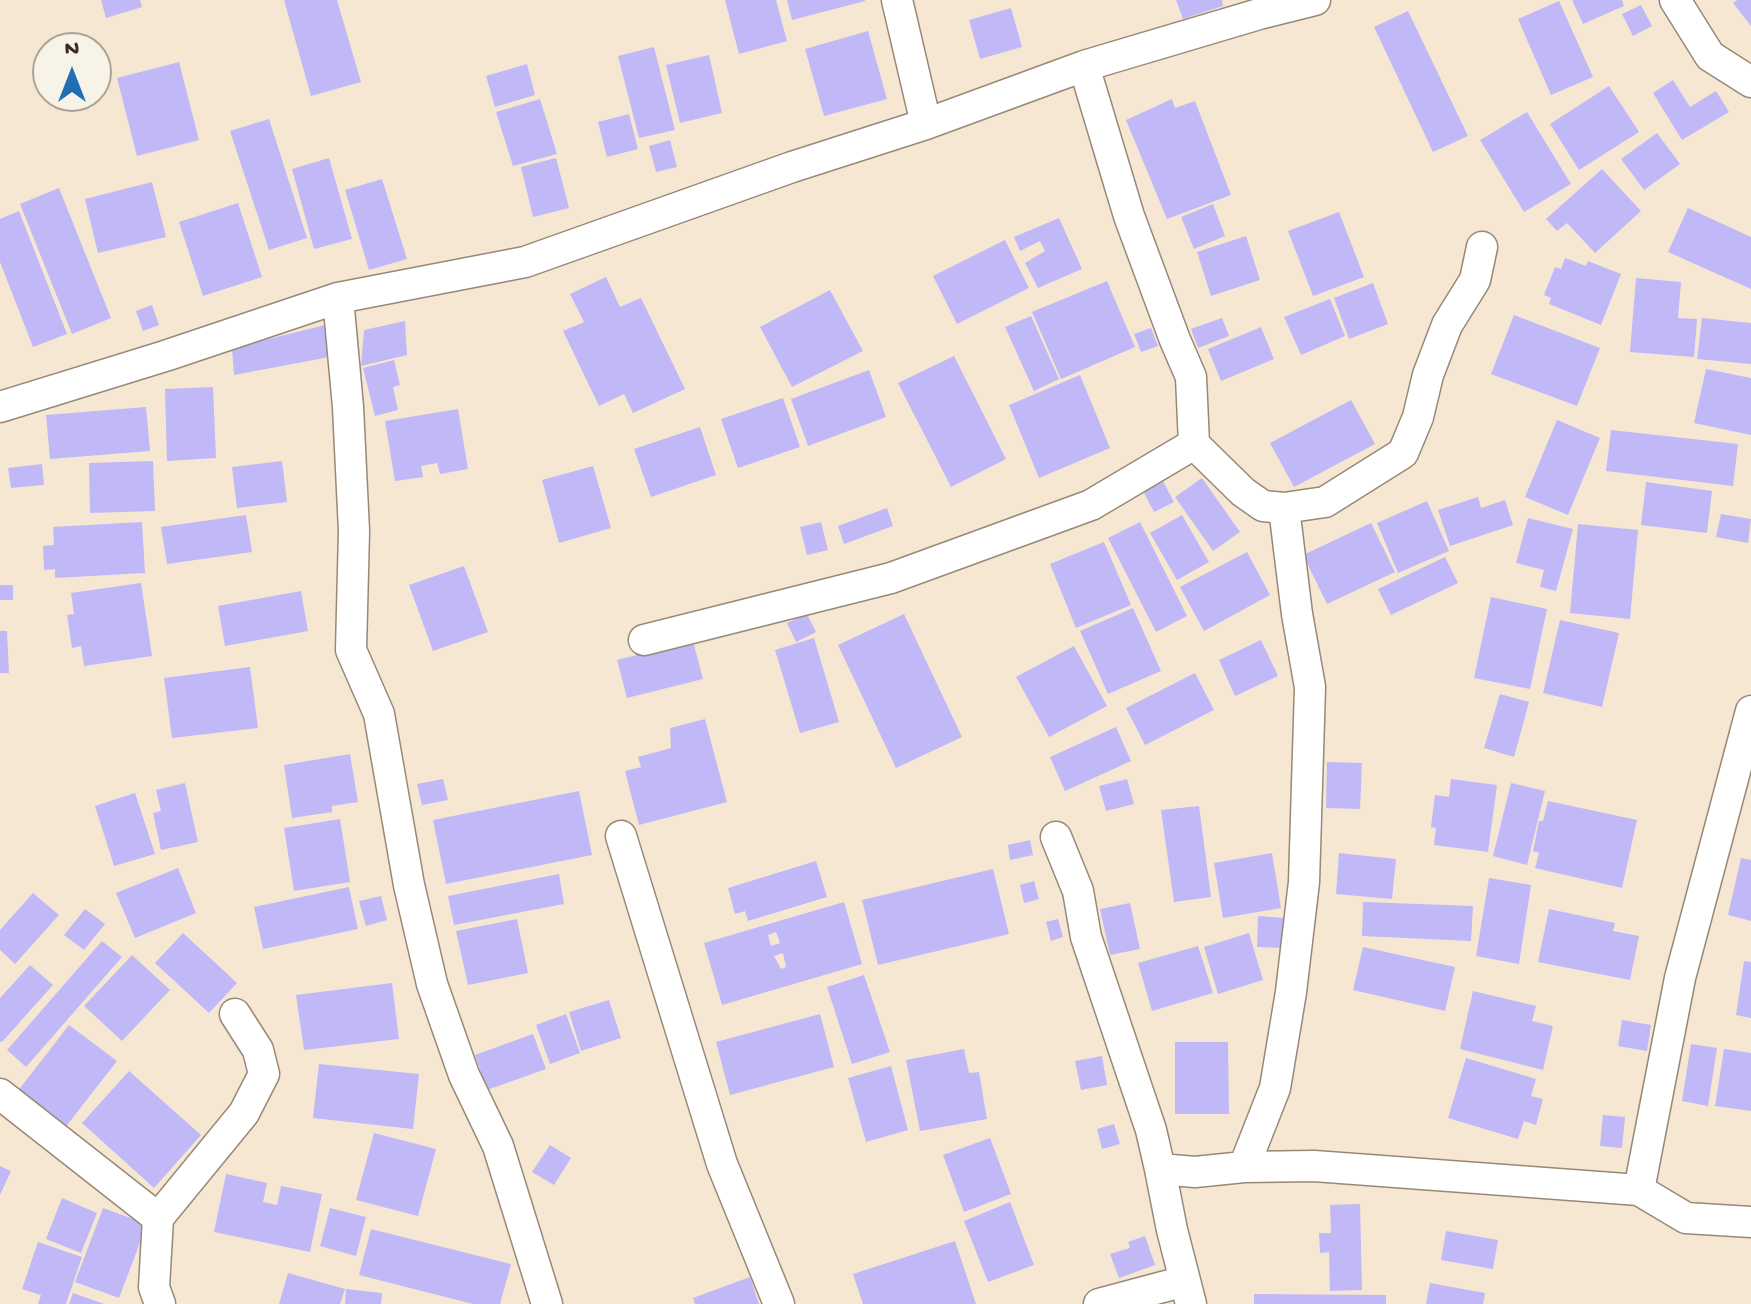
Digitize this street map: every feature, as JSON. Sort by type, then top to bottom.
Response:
[{"type":"street","points":[[897,0],[926,124]]},
{"type":"street","points":[[0,407],[338,298],[525,262],[792,167],[926,124],[1084,66],[1315,0]]},
{"type":"street","points":[[1675,0],[1710,56],[1751,82]]},
{"type":"street","points":[[1084,66],[1129,216],[1191,377],[1194,444],[1243,492],[1263,506],[1284,508],[1325,502],[1403,453],[1418,417],[1428,375],[1447,325],[1475,280],[1482,247]]},
{"type":"street","points":[[338,298],[348,407],[354,531],[351,650],[379,714],[409,885],[432,984],[464,1075],[498,1146],[547,1304]]},
{"type":"street","points":[[644,640],[891,578],[1091,505],[1194,444]]},
{"type":"street","points":[[1244,1167],[1275,1088],[1291,992],[1304,882],[1310,687],[1284,508]]},
{"type":"street","points":[[1639,1190],[1680,978],[1751,711]]},
{"type":"street","points":[[621,836],[722,1164],[779,1304]]},
{"type":"street","points":[[1056,837],[1078,891],[1086,937],[1151,1130],[1188,1292],[1099,1304]]},
{"type":"street","points":[[160,1304],[154,1287],[158,1218],[244,1113],[264,1074],[258,1050],[235,1014]]},
{"type":"street","points":[[0,1094],[158,1218]]},
{"type":"street","points":[[1160,1169],[1195,1172],[1244,1167],[1314,1166],[1639,1190],[1686,1218],[1751,1222]]},
{"type":"building","points":[[101,0],[140,0],[142,7],[106,18]]},
{"type":"building","points":[[284,0],[337,0],[361,82],[311,96]]},
{"type":"building","points":[[725,0],[776,0],[787,41],[739,54]]},
{"type":"building","points":[[787,0],[865,0],[865,1],[792,20]]},
{"type":"building","points":[[1176,0],[1222,0],[1223,6],[1183,19]]},
{"type":"building","points":[[1572,0],[1622,0],[1624,6],[1583,24]]},
{"type":"building","points":[[1751,0],[1751,26],[1733,3]]},
{"type":"building","points":[[1559,1],[1593,77],[1551,95],[1518,19]]},
{"type":"building","points":[[1641,5],[1652,26],[1633,36],[1622,14]]},
{"type":"building","points":[[1011,8],[1022,47],[980,59],[969,20]]},
{"type":"building","points":[[1408,11],[1468,136],[1433,152],[1374,27]]},
{"type":"building","points":[[868,31],[887,99],[824,116],[805,49]]},
{"type":"building","points":[[654,47],[675,130],[639,138],[618,56]]},
{"type":"building","points":[[709,55],[722,113],[680,123],[666,65]]},
{"type":"building","points":[[179,62],[199,140],[137,156],[117,78]]},
{"type":"building","points":[[527,64],[535,95],[495,107],[486,76]]},
{"type":"building","points":[[1673,80],[1690,107],[1716,91],[1729,112],[1682,140],[1653,93]]},
{"type":"building","points":[[1609,86],[1639,132],[1579,170],[1550,124]]},
{"type":"building","points":[[540,99],[557,154],[513,166],[496,112]]},
{"type":"building","points":[[1172,99],[1175,108],[1195,101],[1231,195],[1167,219],[1126,120]]},
{"type":"building","points":[[1527,112],[1571,184],[1524,212],[1480,140]]},
{"type":"building","points":[[629,114],[638,149],[607,157],[598,122]]},
{"type":"building","points":[[269,119],[307,238],[269,250],[230,131]]},
{"type":"building","points":[[1657,133],[1680,164],[1644,190],[1621,159]]},
{"type":"building","points":[[670,140],[677,167],[656,172],[649,146]]},
{"type":"building","points":[[329,158],[352,239],[314,249],[292,169]]},
{"type":"building","points":[[556,158],[569,208],[533,217],[521,167]]},
{"type":"building","points":[[1602,169],[1641,211],[1595,253],[1567,223],[1557,231],[1546,219]]},
{"type":"building","points":[[382,179],[407,259],[369,270],[345,190]]},
{"type":"building","points":[[152,182],[166,237],[98,253],[85,199]]},
{"type":"building","points":[[59,188],[111,318],[72,334],[20,204]]},
{"type":"building","points":[[238,203],[262,277],[203,296],[179,222]]},
{"type":"building","points":[[1213,204],[1225,236],[1194,249],[1181,217]]},
{"type":"building","points":[[1688,208],[1751,237],[1751,289],[1668,252]]},
{"type":"building","points":[[19,211],[67,334],[33,347],[0,262],[0,219]]},
{"type":"building","points":[[1339,212],[1364,277],[1313,296],[1288,231]]},
{"type":"building","points":[[1059,218],[1082,269],[1038,288],[1025,263],[1045,251],[1040,241],[1020,251],[1014,237]]},
{"type":"building","points":[[1246,236],[1260,280],[1211,296],[1197,252]]},
{"type":"building","points":[[1005,240],[1029,288],[957,324],[933,276]]},
{"type":"building","points":[[1565,258],[1586,266],[1588,261],[1621,274],[1601,325],[1549,304],[1551,298],[1544,295],[1555,267],[1561,269]]},
{"type":"building","points":[[606,277],[620,307],[641,298],[685,389],[633,413],[624,394],[599,406],[563,331],[584,322],[570,294]]},
{"type":"building","points":[[1636,278],[1681,282],[1678,318],[1697,319],[1694,357],[1630,352]]},
{"type":"building","points":[[1107,281],[1135,347],[1061,379],[1032,312]]},
{"type":"building","points":[[1373,283],[1388,324],[1349,339],[1334,298]]},
{"type":"building","points":[[830,290],[863,351],[792,387],[760,327]]},
{"type":"building","points":[[1330,299],[1345,336],[1301,355],[1284,317]]},
{"type":"building","points":[[152,305],[159,325],[143,331],[136,311]]},
{"type":"building","points":[[1514,315],[1600,348],[1577,406],[1491,374]]},
{"type":"building","points":[[1031,316],[1059,379],[1034,391],[1005,327]]},
{"type":"building","points":[[1222,318],[1229,336],[1198,348],[1191,329]]},
{"type":"building","points":[[1702,318],[1751,323],[1751,364],[1697,359]]},
{"type":"building","points":[[405,321],[407,355],[361,366],[364,330]]},
{"type":"building","points":[[329,324],[335,356],[234,375],[232,348]]},
{"type":"building","points":[[1261,327],[1274,359],[1221,381],[1208,349]]},
{"type":"building","points":[[1151,328],[1158,346],[1141,352],[1134,334]]},
{"type":"building","points":[[954,356],[1006,459],[951,487],[898,383]]},
{"type":"building","points":[[394,360],[400,385],[393,387],[398,410],[375,416],[363,368]]},
{"type":"building","points":[[1706,369],[1751,378],[1751,435],[1694,423]]},
{"type":"building","points":[[869,370],[886,417],[808,446],[791,399]]},
{"type":"building","points":[[1080,375],[1110,448],[1039,478],[1009,405]]},
{"type":"building","points":[[213,387],[216,458],[167,461],[165,389]]},
{"type":"building","points":[[783,398],[800,447],[738,468],[721,419]]},
{"type":"building","points":[[1351,400],[1375,444],[1294,487],[1270,443]]},
{"type":"building","points":[[146,407],[150,451],[50,459],[46,415]]},
{"type":"building","points":[[458,409],[468,469],[440,474],[437,463],[421,466],[423,477],[395,481],[385,421]]},
{"type":"building","points":[[1557,420],[1600,438],[1568,515],[1525,497]]},
{"type":"building","points":[[700,427],[716,475],[651,497],[634,449]]},
{"type":"building","points":[[1611,430],[1738,444],[1733,486],[1606,471]]},
{"type":"building","points":[[153,461],[155,511],[90,513],[89,463]]},
{"type":"building","points":[[282,461],[287,502],[237,508],[232,467]]},
{"type":"building","points":[[42,464],[44,485],[11,488],[8,468]]},
{"type":"building","points":[[593,466],[611,528],[559,543],[542,480]]},
{"type":"building","points":[[1202,478],[1240,532],[1213,551],[1175,497]]},
{"type":"building","points":[[1162,479],[1174,502],[1154,512],[1142,489]]},
{"type":"building","points":[[1646,482],[1712,491],[1707,533],[1641,525]]},
{"type":"building","points":[[1478,497],[1481,508],[1505,500],[1513,525],[1450,546],[1438,510]]},
{"type":"building","points":[[1427,501],[1449,551],[1398,573],[1377,523]]},
{"type":"building","points":[[887,508],[893,526],[844,544],[838,526]]},
{"type":"building","points":[[1721,514],[1751,519],[1748,543],[1716,537]]},
{"type":"building","points":[[246,515],[252,552],[167,564],[161,527]]},
{"type":"building","points":[[1182,515],[1209,562],[1177,580],[1150,533]]},
{"type":"building","points":[[1528,518],[1573,529],[1556,591],[1540,587],[1544,570],[1516,563]]},
{"type":"building","points":[[142,522],[145,573],[55,578],[55,569],[44,570],[43,546],[54,545],[53,527]]},
{"type":"building","points":[[821,522],[828,550],[807,555],[800,527]]},
{"type":"building","points":[[1140,522],[1187,616],[1156,632],[1108,538]]},
{"type":"building","points":[[1371,523],[1395,572],[1327,604],[1303,555]]},
{"type":"building","points":[[1578,524],[1638,530],[1630,619],[1570,613]]},
{"type":"building","points":[[1104,542],[1131,605],[1076,628],[1050,564]]},
{"type":"building","points":[[1247,552],[1270,595],[1204,631],[1180,587]]},
{"type":"building","points":[[1445,557],[1458,583],[1391,615],[1378,589]]},
{"type":"building","points":[[464,566],[488,632],[433,651],[409,585]]},
{"type":"building","points":[[141,583],[152,656],[84,666],[81,646],[72,648],[67,615],[74,614],[71,593]]},
{"type":"building","points":[[0,585],[13,585],[13,600],[0,600]]},
{"type":"building","points":[[301,591],[308,631],[225,646],[218,606]]},
{"type":"building","points":[[1491,597],[1547,609],[1530,689],[1474,678]]},
{"type":"building","points":[[1133,608],[1161,671],[1108,694],[1080,631]]},
{"type":"building","points":[[807,614],[816,632],[796,642],[787,623]]},
{"type":"building","points":[[904,614],[962,737],[896,768],[838,645]]},
{"type":"building","points":[[1560,620],[1619,633],[1602,707],[1543,693]]},
{"type":"building","points":[[0,631],[7,631],[9,673],[0,673]]},
{"type":"building","points":[[814,638],[839,722],[800,733],[775,650]]},
{"type":"building","points":[[1261,640],[1278,676],[1235,696],[1219,660]]},
{"type":"building","points":[[693,641],[703,679],[627,698],[617,660]]},
{"type":"building","points":[[1074,646],[1107,706],[1049,737],[1016,677]]},
{"type":"building","points":[[250,667],[258,728],[172,738],[164,678]]},
{"type":"building","points":[[1195,673],[1214,710],[1145,745],[1126,708]]},
{"type":"building","points":[[1500,694],[1529,702],[1514,757],[1484,748]]},
{"type":"building","points":[[705,719],[727,802],[639,825],[625,771],[641,767],[638,757],[671,748],[670,728]]},
{"type":"building","points":[[1116,727],[1131,761],[1065,791],[1050,757]]},
{"type":"building","points":[[350,754],[358,802],[332,806],[332,812],[292,818],[284,765]]},
{"type":"building","points":[[1327,762],[1362,763],[1360,809],[1326,808]]},
{"type":"building","points":[[443,779],[448,800],[422,805],[417,784]]},
{"type":"building","points":[[1127,779],[1134,804],[1106,811],[1099,786]]},
{"type":"building","points":[[1451,779],[1497,785],[1488,852],[1434,845],[1436,828],[1431,827],[1435,795],[1449,797]]},
{"type":"building","points":[[185,783],[198,842],[161,850],[153,813],[161,811],[156,790]]},
{"type":"building","points":[[1511,783],[1545,791],[1527,865],[1493,856]]},
{"type":"building","points":[[579,791],[592,855],[446,884],[433,820]]},
{"type":"building","points":[[135,793],[155,854],[114,866],[95,806]]},
{"type":"building","points":[[1548,801],[1637,820],[1622,888],[1535,868],[1539,853],[1533,851],[1539,821],[1543,821]]},
{"type":"building","points":[[1199,806],[1211,897],[1174,902],[1161,810]]},
{"type":"building","points":[[340,819],[350,882],[294,891],[284,828]]},
{"type":"building","points":[[1030,840],[1033,855],[1010,860],[1008,845]]},
{"type":"building","points":[[1272,853],[1281,908],[1223,918],[1214,863]]},
{"type":"building","points":[[1339,853],[1396,859],[1392,899],[1336,894]]},
{"type":"building","points":[[1741,858],[1751,860],[1751,921],[1728,915]]},
{"type":"building","points":[[816,861],[827,897],[748,921],[745,911],[735,914],[728,888]]},
{"type":"building","points":[[178,868],[196,913],[135,938],[116,893]]},
{"type":"building","points":[[993,869],[1009,934],[878,965],[862,900]]},
{"type":"building","points":[[559,874],[564,904],[454,925],[448,896]]},
{"type":"building","points":[[1489,878],[1531,885],[1519,964],[1476,956]]},
{"type":"building","points":[[1034,881],[1039,899],[1024,903],[1020,885]]},
{"type":"building","points":[[349,887],[358,929],[263,949],[254,907]]},
{"type":"building","points":[[33,893],[59,915],[15,964],[0,950],[0,930]]},
{"type":"building","points":[[381,896],[387,920],[366,926],[359,901]]},
{"type":"building","points":[[844,902],[862,964],[722,1005],[704,943]],"holes":[[[776,932],[780,943],[771,946],[768,935]],[[783,953],[786,967],[781,969],[774,956]]]},
{"type":"building","points":[[1363,902],[1473,906],[1471,941],[1362,936]]},
{"type":"building","points":[[1130,903],[1140,949],[1110,955],[1100,909]]},
{"type":"building","points":[[85,909],[105,924],[84,950],[64,935]]},
{"type":"building","points":[[1549,909],[1615,923],[1613,931],[1639,936],[1630,980],[1538,962]]},
{"type":"building","points":[[1258,916],[1286,918],[1285,948],[1257,947]]},
{"type":"building","points":[[517,919],[528,973],[468,985],[456,931]]},
{"type":"building","points":[[1058,919],[1063,937],[1051,941],[1046,922]]},
{"type":"building","points":[[183,933],[237,983],[209,1013],[155,963]]},
{"type":"building","points":[[1249,933],[1263,980],[1218,994],[1204,947]]},
{"type":"building","points":[[102,941],[122,957],[26,1067],[7,1050]]},
{"type":"building","points":[[1198,946],[1213,993],[1152,1011],[1138,963]]},
{"type":"building","points":[[1363,947],[1455,967],[1445,1011],[1353,990]]},
{"type":"building","points":[[132,955],[170,990],[122,1041],[84,1006]]},
{"type":"building","points":[[1744,961],[1751,962],[1751,1018],[1736,1015]]},
{"type":"building","points":[[30,965],[53,985],[2,1042],[0,998]]},
{"type":"building","points":[[864,975],[890,1052],[852,1064],[827,987]]},
{"type":"building","points":[[392,983],[399,1039],[304,1050],[296,995]]},
{"type":"building","points":[[1473,991],[1536,1006],[1532,1021],[1553,1026],[1543,1070],[1460,1049]]},
{"type":"building","points":[[609,1000],[621,1038],[581,1051],[569,1012]]},
{"type":"building","points":[[566,1014],[580,1053],[550,1064],[536,1025]]},
{"type":"building","points":[[820,1014],[834,1067],[730,1095],[716,1042]]},
{"type":"building","points":[[1622,1020],[1651,1025],[1647,1051],[1618,1046]]},
{"type":"building","points":[[69,1025],[117,1061],[64,1129],[17,1092]]},
{"type":"building","points":[[533,1034],[546,1069],[487,1090],[475,1055]]},
{"type":"building","points":[[1175,1042],[1228,1042],[1229,1114],[1175,1114]]},
{"type":"building","points":[[1691,1044],[1717,1048],[1708,1106],[1682,1101]]},
{"type":"building","points":[[964,1049],[969,1073],[979,1072],[987,1119],[920,1131],[906,1060]]},
{"type":"building","points":[[1724,1049],[1751,1053],[1751,1111],[1715,1106]]},
{"type":"building","points":[[1102,1056],[1107,1085],[1081,1090],[1075,1061]]},
{"type":"building","points":[[1466,1058],[1536,1079],[1531,1096],[1543,1099],[1536,1125],[1524,1121],[1518,1139],[1448,1118]]},
{"type":"building","points":[[319,1064],[419,1074],[413,1129],[313,1118]]},
{"type":"building","points":[[891,1066],[908,1130],[866,1142],[848,1078]]},
{"type":"building","points":[[129,1071],[201,1135],[154,1188],[82,1123]]},
{"type":"building","points":[[1603,1115],[1625,1117],[1622,1148],[1600,1146]]},
{"type":"building","points":[[1114,1124],[1120,1144],[1102,1149],[1097,1129]]},
{"type":"building","points":[[374,1133],[436,1149],[418,1216],[356,1200]]},
{"type":"building","points":[[990,1138],[1011,1194],[964,1212],[943,1155]]},
{"type":"building","points":[[550,1145],[571,1158],[554,1185],[532,1172]]},
{"type":"building","points":[[0,1166],[11,1171],[0,1195]]},
{"type":"building","points":[[226,1174],[267,1183],[263,1202],[277,1205],[281,1186],[322,1194],[310,1252],[214,1232]]},
{"type":"building","points":[[62,1198],[97,1213],[81,1253],[46,1239]]},
{"type":"building","points":[[1010,1202],[1034,1265],[988,1282],[964,1221]]},
{"type":"building","points":[[1360,1204],[1362,1290],[1330,1291],[1329,1252],[1320,1253],[1319,1233],[1331,1233],[1330,1205]]},
{"type":"building","points":[[103,1208],[147,1224],[119,1298],[75,1282]]},
{"type":"building","points":[[330,1208],[366,1217],[356,1256],[320,1246]]},
{"type":"building","points":[[371,1229],[511,1264],[500,1304],[473,1304],[359,1275]]},
{"type":"building","points":[[1446,1231],[1498,1240],[1493,1269],[1441,1260]]},
{"type":"building","points":[[1145,1236],[1155,1265],[1119,1278],[1110,1254],[1130,1248],[1128,1242]]},
{"type":"building","points":[[955,1241],[976,1304],[863,1304],[853,1274]]},
{"type":"building","points":[[38,1242],[82,1257],[66,1304],[38,1304],[41,1295],[22,1289]]},
{"type":"building","points":[[288,1273],[345,1289],[340,1304],[279,1304]]},
{"type":"building","points":[[750,1277],[759,1304],[695,1304],[693,1298]]},
{"type":"building","points":[[1430,1283],[1485,1293],[1483,1304],[1426,1304]]},
{"type":"building","points":[[346,1289],[382,1293],[381,1304],[345,1304]]},
{"type":"building","points":[[73,1293],[104,1304],[69,1304]]},
{"type":"building","points":[[1254,1294],[1386,1295],[1386,1304],[1254,1304]]}]
